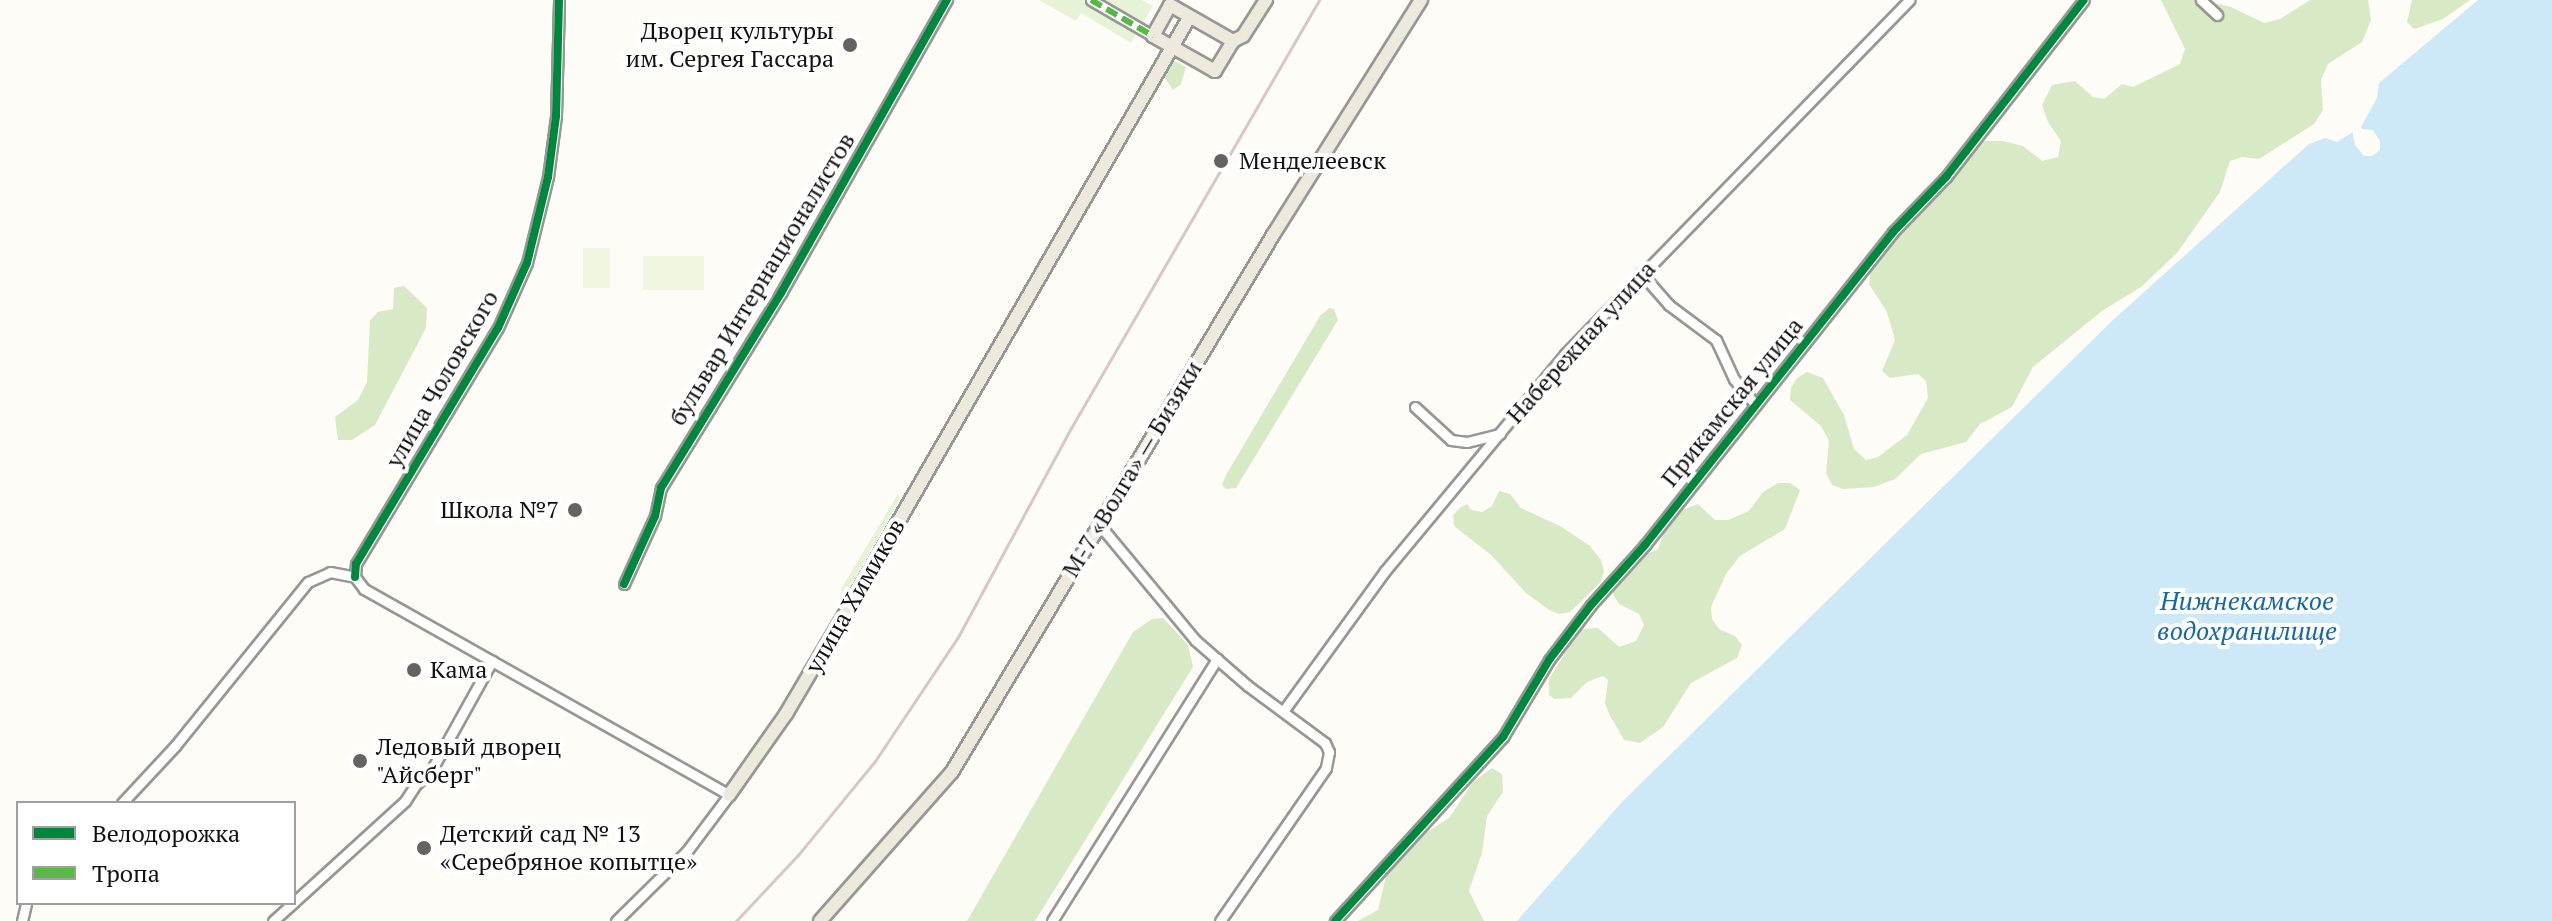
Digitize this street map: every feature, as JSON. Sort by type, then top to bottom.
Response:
[{"type":"main road","points":[[1233,41],[1166,3],[1153,36],[1215,71],[1233,41],[1243,36],[1266,0]]},
{"type":"main road","name":"М-7 «Волга» — Бизяки","points":[[820,921],[952,772],[1098,523],[1273,235],[1421,0]]},
{"type":"main road","name":"улица Химиков","points":[[729,795],[786,714],[860,589],[1190,16]]},
{"type":"street","name":"улица Чоловского","points":[[355,577],[356,564],[498,328],[527,263],[548,177],[556,116],[559,0]]},
{"type":"street","name":"бульвар Интернационалистов","points":[[624,584],[655,516],[661,488],[781,293],[947,0]]},
{"type":"street","points":[[1091,0],[1153,36]]},
{"type":"street","name":"Набережная улица","points":[[1284,710],[1385,571],[1565,354],[1909,0]]},
{"type":"street","name":"Прикамская улица","points":[[1335,921],[1503,737],[1549,660],[1591,605],[1645,545],[1893,232],[1946,177],[2084,0]]},
{"type":"street","points":[[2201,0],[2217,15]]},
{"type":"street","points":[[1641,273],[1669,305],[1716,340],[1734,379],[1756,405]]},
{"type":"street","points":[[1415,407],[1451,440],[1467,442],[1500,434]]},
{"type":"street","points":[[1098,523],[1195,640],[1325,743],[1329,762],[1220,921]]},
{"type":"street","points":[[124,801],[175,746],[308,582],[330,572],[355,577],[364,589],[729,795],[687,851],[616,921]]},
{"type":"street","points":[[1052,921],[1217,659]]},
{"type":"street","points":[[296,901],[405,801],[416,784],[431,771],[492,661]]},
{"type":"street","points":[[273,921],[292,905]]},
{"type":"green space","points":[[1039,0],[1142,0],[1153,6],[1131,43],[1081,13],[1076,21]]},
{"type":"green space","points":[[2161,0],[2201,0],[2231,7],[2264,23],[2280,19],[2310,0],[2368,0],[2371,20],[2362,42],[2328,64],[2321,80],[2323,110],[2314,124],[2259,159],[2242,157],[2230,161],[2220,192],[2177,253],[2141,287],[2102,311],[2033,367],[2012,407],[1980,424],[1966,442],[1921,454],[1895,479],[1874,487],[1843,489],[1832,485],[1826,473],[1829,441],[1821,426],[1790,400],[1791,388],[1797,378],[1807,372],[1823,378],[1844,415],[1854,449],[1866,460],[1878,457],[1907,435],[1928,398],[1926,381],[1918,374],[1890,378],[1882,371],[1895,340],[1887,312],[1869,284],[1871,269],[1975,147],[1985,141],[2023,146],[2042,161],[2058,157],[2061,141],[2048,122],[2042,105],[2052,85],[2075,81],[2093,97],[2104,99],[2122,84],[2133,87],[2180,64],[2185,49]]},
{"type":"green space","points":[[2412,0],[2470,0],[2443,19],[2414,29],[2407,22]]},
{"type":"green space","points":[[1175,61],[1186,67],[1181,84],[1173,90],[1164,77],[1169,64]]},
{"type":"green space","points":[[583,248],[610,248],[610,288],[583,288]]},
{"type":"green space","points":[[643,256],[704,256],[704,290],[643,290]]},
{"type":"green space","points":[[404,286],[427,308],[426,328],[375,425],[352,440],[338,440],[335,417],[358,400],[367,382],[370,320],[378,312],[393,309],[394,288]]},
{"type":"green space","points":[[1329,308],[1334,309],[1338,320],[1236,488],[1226,489],[1222,485],[1226,475],[1320,316]]},
{"type":"green space","points":[[1778,483],[1790,483],[1800,490],[1785,529],[1740,556],[1726,574],[1711,607],[1712,619],[1719,629],[1735,636],[1742,645],[1737,658],[1691,683],[1663,727],[1640,743],[1624,740],[1605,703],[1608,680],[1603,676],[1587,682],[1571,698],[1554,699],[1549,695],[1549,679],[1580,629],[1598,628],[1619,647],[1636,641],[1644,625],[1639,614],[1619,604],[1613,594],[1614,588],[1636,559],[1658,549],[1668,521],[1676,512],[1698,504],[1715,520],[1728,520],[1749,511],[1763,492]]},
{"type":"green space","points":[[1499,491],[1510,494],[1521,508],[1560,526],[1590,546],[1601,560],[1604,571],[1601,582],[1570,612],[1559,614],[1549,610],[1526,593],[1491,555],[1454,526],[1453,515],[1461,507],[1467,504],[1471,510],[1482,512],[1492,506]]},
{"type":"green space","points":[[898,494],[900,499],[847,592],[842,592],[841,589]]},
{"type":"green space","points":[[1163,618],[1188,645],[1193,667],[1035,921],[967,921],[1133,632],[1152,619]]},
{"type":"green space","points":[[1492,768],[1502,774],[1503,792],[1487,816],[1482,853],[1469,891],[1484,921],[1358,921],[1378,910],[1386,876],[1410,843],[1449,818],[1473,782]]},
{"type":"water","name":"Нижнекамское водохранилище","points":[[2478,0],[2552,0],[2552,921],[1517,921],[1622,802],[2113,320],[2309,144],[2325,138],[2337,142],[2361,127],[2377,98],[2379,83]]},
{"type":"pier","points":[[2358,124],[2362,129],[2373,130],[2380,141],[2380,150],[2372,156],[2364,156],[2355,145],[2352,130]]},
{"type":"railway","points":[[736,921],[798,855],[875,761],[958,637],[1071,428],[1319,0]]},
{"type":"marked path","points":[[1091,0],[1153,36]]},
{"type":"cycle path","points":[[355,577],[356,564],[498,328],[527,263],[548,177],[556,116],[559,0]]},
{"type":"cycle path","points":[[624,584],[655,516],[661,488],[781,293],[947,0]]},
{"type":"cycle path","points":[[1335,921],[1503,737],[1549,660],[1591,605],[1645,545],[1893,232],[1946,177],[2084,0]]},
{"type":"place","name":"Дворец культуры им. Сергея Гассара","points":[[850,45]]},
{"type":"place","name":"Менделеевск","points":[[1221,161]]},
{"type":"place","name":"Школа №7","points":[[575,510]]},
{"type":"place","name":"Кама","points":[[414,670]]},
{"type":"place","name":"Ледовый дворец \"Айсберг\"","points":[[360,761]]},
{"type":"place","name":"Детский сад № 13 «Серебряное копытце»","points":[[424,848]]}]
